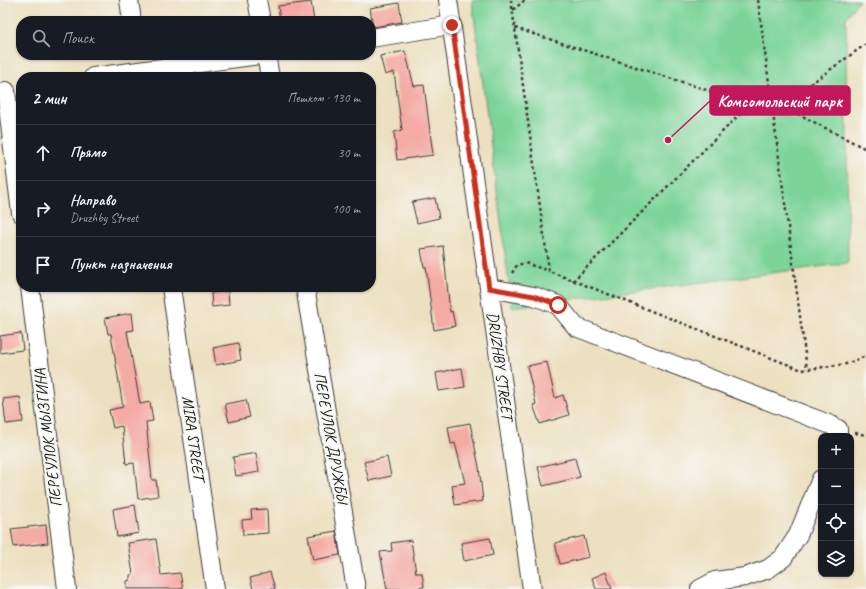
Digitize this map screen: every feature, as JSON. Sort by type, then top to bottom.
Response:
[{"type":"street","points":[[129,0],[131,16]]},
{"type":"street","points":[[257,0],[260,16]]},
{"type":"street","name":"DRUZHBY STREET","points":[[448,0],[532,589]]},
{"type":"street","points":[[376,37],[452,25]]},
{"type":"street","points":[[116,72],[139,67],[210,60]]},
{"type":"street","points":[[267,60],[269,72]]},
{"type":"street","points":[[9,90],[16,162]]},
{"type":"street","points":[[489,288],[534,296],[558,305],[576,327],[831,425],[838,429],[838,433]]},
{"type":"street","name":"ПЕРЕУЛОК МЫЗГИНА","points":[[31,292],[67,589]]},
{"type":"street","name":"MIRA STREET","points":[[172,292],[215,589]]},
{"type":"street","name":"ПЕРЕУЛОК ДРУЖБЫ","points":[[306,292],[356,589]]},
{"type":"street","points":[[700,589],[715,581],[745,577],[768,569],[782,558],[798,535],[818,486]]},
{"type":"path","points":[[511,0],[549,271]]},
{"type":"path","points":[[512,10],[525,0]]},
{"type":"path","points":[[758,0],[807,369]]},
{"type":"path","points":[[515,28],[750,104],[781,104],[866,149]]},
{"type":"path","points":[[781,104],[866,44]]},
{"type":"path","points":[[573,281],[750,104]]},
{"type":"path","points":[[514,292],[512,273],[517,265],[525,263],[802,370],[846,364],[866,356]]},
{"type":"green space","points":[[472,0],[859,0],[846,18],[848,263],[512,307]]},
{"type":"building","points":[[311,2],[313,16],[279,16],[278,6]]},
{"type":"building","points":[[399,3],[402,22],[376,26],[376,16],[371,16],[370,8]]},
{"type":"building","points":[[405,51],[414,86],[424,85],[433,155],[397,160],[394,132],[402,130],[394,72],[385,75],[380,56]]},
{"type":"building","points":[[435,198],[439,218],[417,223],[412,202]]},
{"type":"building","points":[[443,246],[450,312],[452,311],[455,326],[434,330],[426,267],[424,267],[421,249]]},
{"type":"building","points":[[228,292],[229,305],[212,307],[211,293]]},
{"type":"building","points":[[132,313],[134,330],[127,331],[140,404],[150,402],[153,421],[146,422],[152,480],[156,480],[158,496],[138,499],[134,463],[126,464],[122,426],[113,428],[109,410],[123,407],[111,334],[108,334],[105,318]]},
{"type":"building","points":[[21,333],[23,350],[0,353],[0,336]]},
{"type":"building","points":[[238,343],[241,360],[216,365],[213,348]]},
{"type":"building","points":[[547,362],[555,398],[563,395],[569,415],[540,424],[533,405],[536,404],[527,366]]},
{"type":"building","points":[[462,368],[465,387],[439,391],[436,373]]},
{"type":"building","points":[[20,397],[23,422],[6,424],[3,399]]},
{"type":"building","points":[[246,400],[250,417],[229,422],[225,404]]},
{"type":"building","points":[[470,423],[479,467],[483,501],[455,505],[452,485],[465,483],[455,443],[451,444],[448,427]]},
{"type":"building","points":[[256,453],[259,472],[236,476],[233,457]]},
{"type":"building","points":[[387,457],[391,476],[369,481],[364,462]]},
{"type":"building","points":[[575,458],[580,477],[543,486],[538,467]]},
{"type":"building","points":[[135,505],[139,533],[117,537],[113,509]]},
{"type":"building","points":[[267,509],[268,533],[243,535],[242,520],[252,519],[251,510]]},
{"type":"building","points":[[46,525],[48,543],[14,547],[11,529]]},
{"type":"building","points":[[336,531],[340,555],[313,560],[308,536]]},
{"type":"building","points":[[584,536],[589,557],[560,564],[555,543]]},
{"type":"building","points":[[490,538],[493,555],[464,561],[461,543]]},
{"type":"building","points":[[156,539],[161,575],[180,573],[183,589],[127,589],[127,581],[130,580],[130,575],[133,574],[128,543]]},
{"type":"building","points":[[411,540],[416,573],[422,573],[424,587],[387,589],[380,552],[392,551],[391,543]]},
{"type":"building","points":[[270,572],[275,589],[253,589],[250,578]]},
{"type":"building","points":[[606,572],[612,589],[596,589],[592,578]]},
{"type":"place","name":"Комсомольский парк","points":[[668,140]]},
{"type":"route","points":[[452,25],[489,288],[534,296],[558,305]]}]
